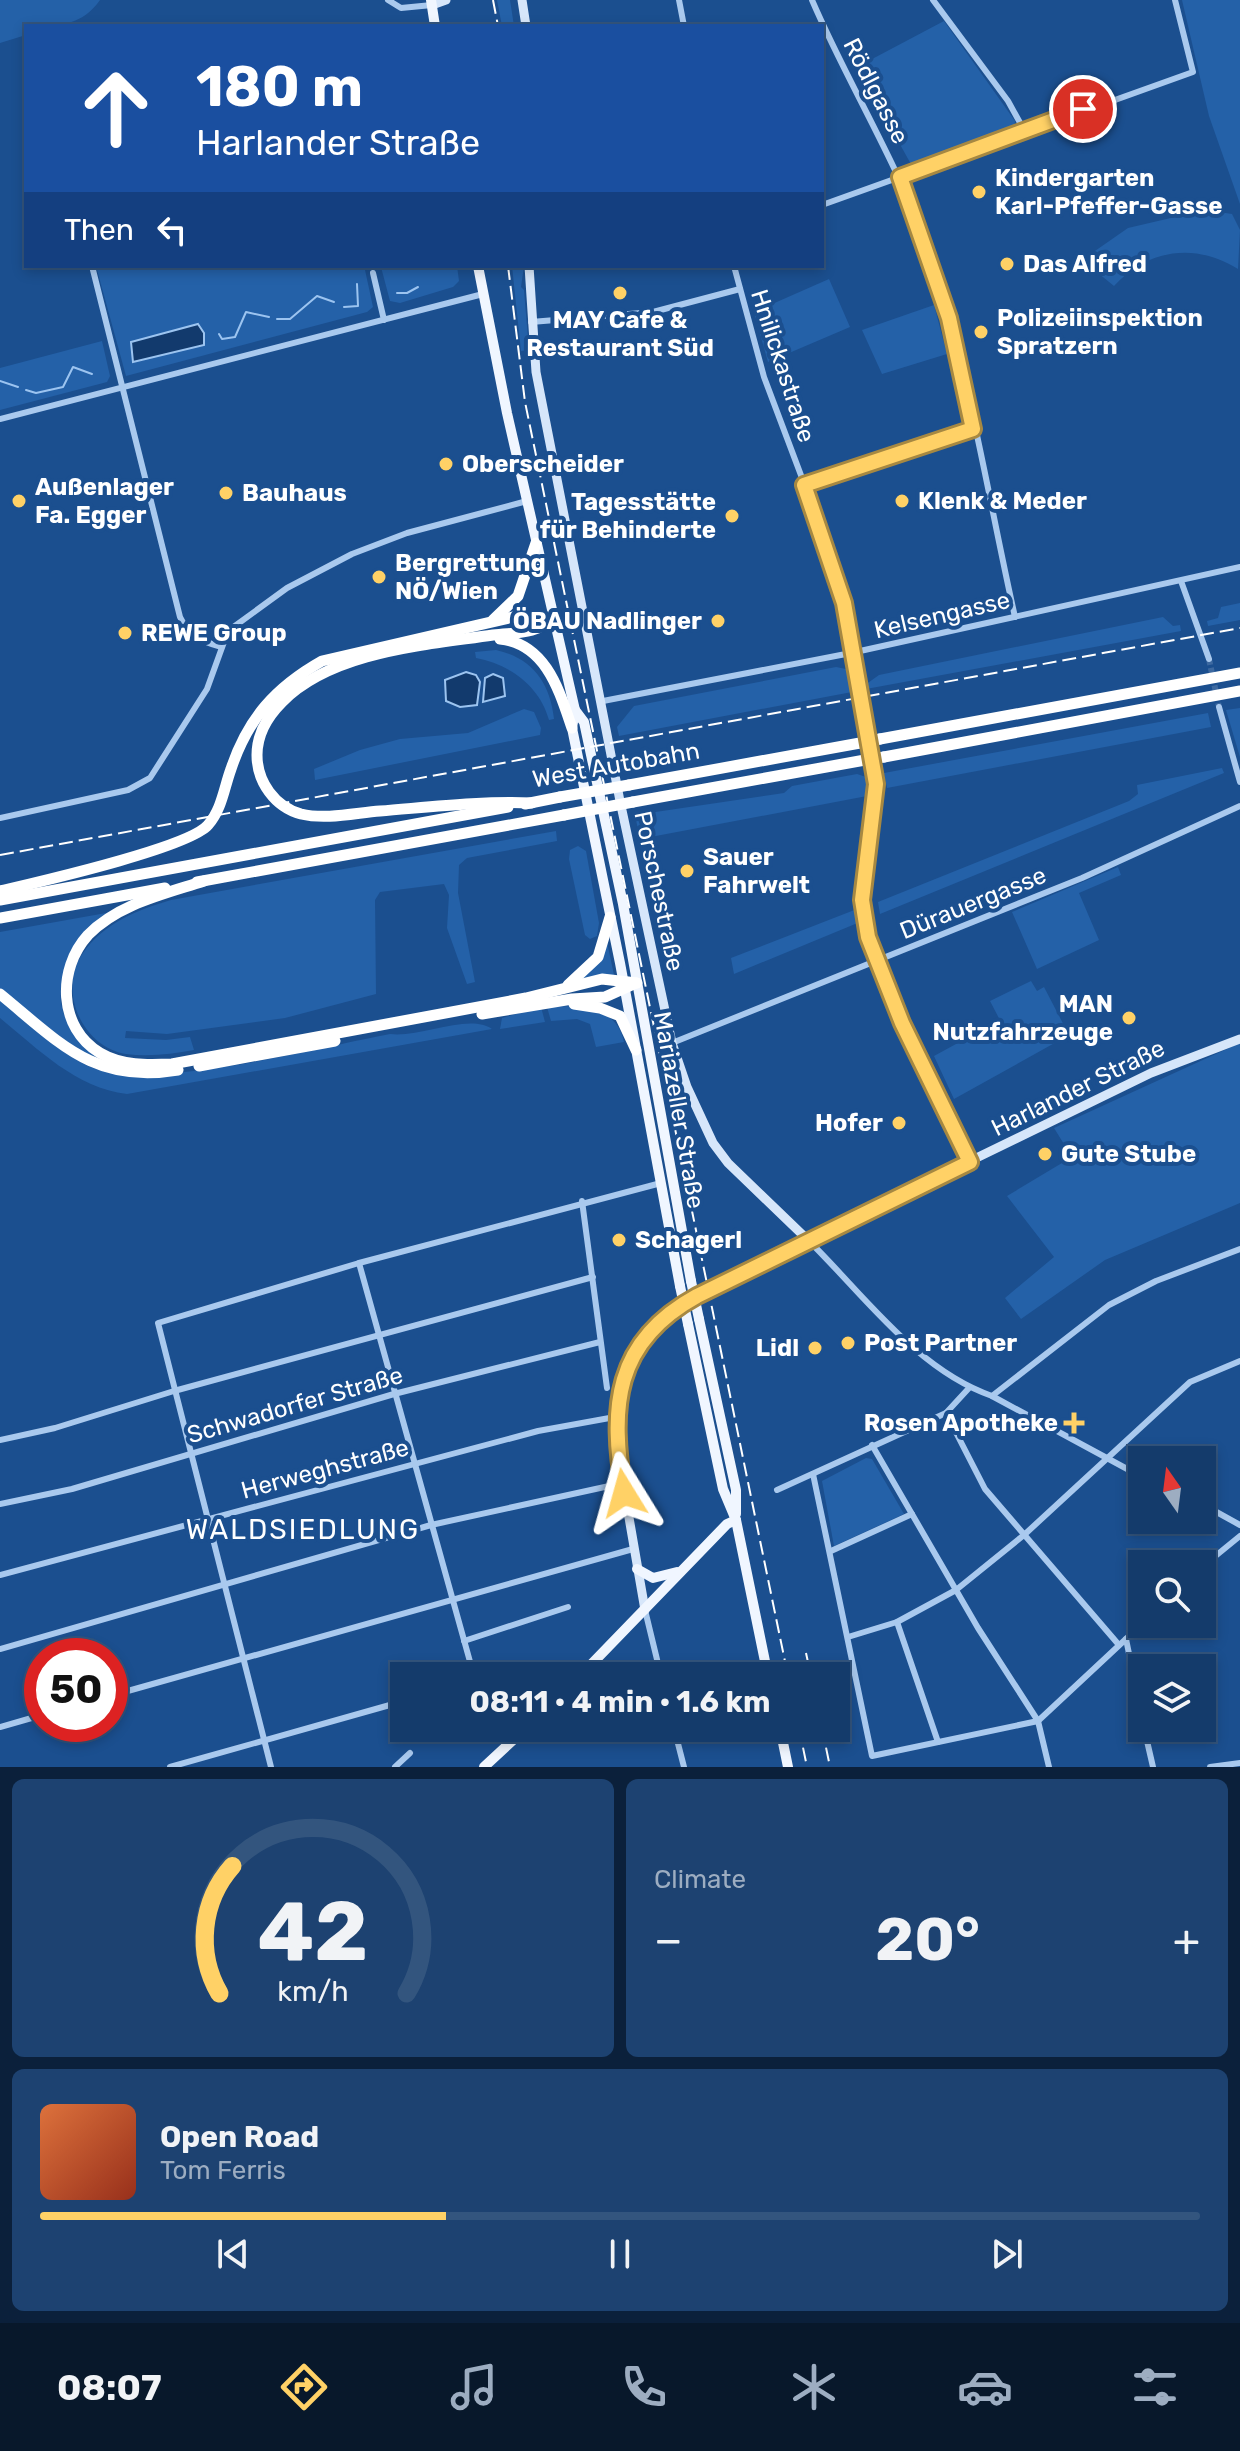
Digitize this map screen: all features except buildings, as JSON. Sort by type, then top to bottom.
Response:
[{"type":"highway","points":[[487,624],[503,613],[518,596],[536,543]]},
{"type":"highway","points":[[0,891],[118,860],[201,832],[221,803],[239,747],[262,707],[296,676],[322,661],[346,652],[522,615],[555,617]]},
{"type":"highway","points":[[532,803],[484,801],[312,815],[299,813],[278,802],[261,779],[257,753],[265,723],[301,686],[336,666],[363,658],[532,633],[555,617]]},
{"type":"highway","points":[[476,639],[505,639],[532,651],[550,672],[572,728]]},
{"type":"highway","name":"West Autobahn","points":[[0,900],[1240,673]]},
{"type":"highway","name":"West Autobahn","points":[[0,918],[1240,691]]},
{"type":"highway","points":[[204,881],[116,913],[88,935],[75,955],[67,976],[70,1016],[86,1042],[100,1054],[132,1065],[172,1064],[559,997],[605,997],[628,984]]},
{"type":"highway","points":[[559,997],[598,957],[610,917]]},
{"type":"highway","points":[[0,994],[82,1058],[102,1068],[132,1073],[177,1070],[559,997],[602,979],[628,984]]},
{"type":"highway","points":[[559,997],[613,1011],[626,1025],[636,1050]]},
{"type":"main road","points":[[431,2],[435,24]]},
{"type":"main road","name":"Mariazeller Straße","points":[[478,268],[536,543],[575,710],[572,728],[610,917],[628,984],[636,1050],[691,1281],[736,1490],[736,1520]]},
{"type":"main road","name":"Mariazeller Straße","points":[[575,710],[584,722],[628,984],[666,1182],[680,1286],[723,1489],[736,1520],[765,1662]]},
{"type":"main road","points":[[594,1662],[727,1524],[736,1520]]},
{"type":"main road","points":[[637,1569],[653,1578],[682,1570]]},
{"type":"main road","points":[[783,1742],[788,1767]]},
{"type":"main road","points":[[486,1766],[511,1743]]},
{"type":"street","points":[[388,0],[401,8],[446,0]]},
{"type":"street","points":[[522,0],[526,24]]},
{"type":"street","points":[[679,0],[684,24]]},
{"type":"street","name":"Rödlgasse","points":[[812,0],[822,24]]},
{"type":"street","points":[[933,0],[1008,101],[1024,130]]},
{"type":"street","points":[[824,204],[1024,130],[1193,72],[1175,0]]},
{"type":"street","name":"Rödlgasse","points":[[824,28],[900,177],[949,318],[1015,617]]},
{"type":"street","points":[[92,268],[180,617],[190,634],[200,641],[221,647]]},
{"type":"street","name":"Porschestraße","points":[[529,268],[536,372],[603,701],[620,801],[672,1043],[687,1087],[713,1143],[728,1163],[921,1353],[969,1388],[992,1396],[1128,1471]]},
{"type":"street","name":"Hnilickastraße","points":[[735,268],[764,377],[841,590],[876,784],[862,900],[877,962],[902,1023],[970,1162]]},
{"type":"street","points":[[373,273],[384,320]]},
{"type":"street","points":[[531,322],[653,312],[740,289]]},
{"type":"street","points":[[0,419],[483,294]]},
{"type":"street","points":[[804,485],[973,429]]},
{"type":"street","points":[[0,818],[128,790],[150,778],[207,689],[228,631],[287,588],[343,558],[427,526],[527,501]]},
{"type":"street","name":"Kelsengasse","points":[[603,701],[851,653],[1240,567]]},
{"type":"street","points":[[1181,581],[1209,659]]},
{"type":"street","points":[[1219,707],[1240,782]]},
{"type":"street","name":"Dürauergasse","points":[[672,1043],[1082,878],[1240,806]]},
{"type":"street","name":"Harlander Straße","points":[[645,1610],[633,1549],[615,1417],[622,1381],[637,1348],[678,1307],[1151,1073],[1240,1039]]},
{"type":"street","points":[[271,1767],[158,1323],[582,1201],[666,1182]]},
{"type":"street","points":[[582,1201],[607,1388]]},
{"type":"street","points":[[992,1396],[1109,1305],[1156,1281],[1240,1249]]},
{"type":"street","points":[[359,1263],[470,1662]]},
{"type":"street","points":[[0,1440],[55,1428],[174,1391],[593,1277]]},
{"type":"street","name":"Schwadorfer Straße","points":[[0,1504],[72,1489],[394,1394],[600,1342]]},
{"type":"street","points":[[848,1637],[897,1622],[956,1590],[1024,1535],[1193,1379],[1240,1361]]},
{"type":"street","points":[[777,1490],[946,1413],[969,1388]]},
{"type":"street","points":[[946,1413],[979,1482],[1119,1645]]},
{"type":"street","name":"Herweghstraße","points":[[0,1575],[413,1463],[538,1431],[615,1417]]},
{"type":"street","points":[[872,1445],[956,1590],[1038,1721],[1049,1767]]},
{"type":"street","points":[[813,1474],[872,1756],[1038,1721],[1126,1639],[1129,1654]]},
{"type":"street","points":[[0,1649],[431,1525],[623,1483]]},
{"type":"street","points":[[1216,1512],[1240,1525]]},
{"type":"street","points":[[831,1551],[912,1514]]},
{"type":"street","points":[[1216,1556],[1240,1536]]},
{"type":"street","points":[[128,1691],[633,1549]]},
{"type":"street","points":[[464,1641],[568,1607]]},
{"type":"street","points":[[645,1610],[658,1662]]},
{"type":"street","points":[[897,1622],[938,1742]]},
{"type":"street","points":[[170,1767],[390,1705]]},
{"type":"street","points":[[0,1727],[24,1720]]},
{"type":"street","points":[[678,1742],[684,1767]]},
{"type":"street","points":[[1147,1742],[1153,1767]]},
{"type":"street","points":[[395,1767],[410,1753]]},
{"type":"street","points":[[1210,1767],[1240,1763]]},
{"type":"shaded area","points":[[0,0],[100,0],[93,9],[76,20],[63,24],[24,24],[24,36],[0,43]]},
{"type":"shaded area","points":[[497,0],[510,0],[514,24],[502,24]]},
{"type":"shaded area","points":[[1182,0],[1240,0],[1240,204],[1209,116]]},
{"type":"shaded area","points":[[944,21],[1015,121],[1014,129],[912,166],[857,67]]},
{"type":"shaded area","points":[[1205,210],[1232,214],[1240,230],[1238,269],[1205,255],[1173,254],[1142,264],[1114,286],[1082,260],[1128,228]]},
{"type":"shaded area","points":[[97,268],[376,268],[365,270],[373,307],[367,312],[126,376]]},
{"type":"shaded area","points":[[381,268],[457,268],[459,281],[453,287],[400,303],[390,301]]},
{"type":"shaded area","points":[[512,268],[524,268],[521,287],[524,290],[529,350],[521,351]]},
{"type":"shaded area","points":[[829,279],[850,327],[768,362],[754,312]]},
{"type":"shaded area","points":[[934,305],[947,354],[882,374],[862,330]]},
{"type":"shaded area","points":[[198,324],[204,333],[204,345],[133,362],[131,342]]},
{"type":"shaded area","points":[[102,341],[110,376],[107,382],[0,410],[0,368]]},
{"type":"shaded area","points":[[1240,603],[1240,620],[1208,626],[1207,621],[1218,618],[1221,607]]},
{"type":"shaded area","points":[[1163,617],[1173,626],[1180,625],[1181,631],[866,689],[865,685],[879,675]]},
{"type":"shaded area","points":[[496,650],[520,659],[537,674],[548,694],[554,719],[549,720],[538,697],[522,678],[500,665],[476,658],[475,652]]},
{"type":"shaded area","points":[[836,667],[846,669],[852,692],[619,736],[617,727],[634,706]]},
{"type":"shaded area","points":[[466,672],[476,675],[480,682],[477,705],[460,707],[446,701],[445,680]]},
{"type":"shaded area","points":[[493,674],[503,678],[505,696],[483,702],[485,678]]},
{"type":"shaded area","points":[[1240,708],[1240,757],[1226,710]]},
{"type":"shaded area","points":[[524,709],[534,712],[541,728],[540,735],[315,780],[314,769],[360,750],[400,739],[468,733]]},
{"type":"shaded area","points":[[1208,713],[1211,727],[887,788],[884,773]]},
{"type":"shaded area","points":[[1222,768],[1224,773],[880,914],[878,902],[1129,801],[1138,794],[1137,785]]},
{"type":"shaded area","points":[[857,774],[866,777],[867,796],[640,839],[635,815],[784,793],[792,786]]},
{"type":"shaded area","points":[[556,831],[557,841],[467,858],[459,865],[458,893],[475,982],[467,984],[447,928],[449,895],[444,884],[380,892],[375,900],[376,994],[285,1018],[167,1034],[126,1031],[125,1038],[166,1040],[190,1037],[194,1050],[160,1055],[126,1054],[110,1049],[86,1029],[78,1015],[73,983],[83,953],[101,933],[146,908],[171,900]]},
{"type":"shaded area","points":[[578,846],[586,851],[599,923],[597,936],[590,939],[585,935],[569,859],[570,850]]},
{"type":"shaded area","points":[[1118,867],[1121,875],[1079,893],[1099,940],[1037,969],[1012,912]]},
{"type":"shaded area","points":[[857,909],[860,922],[734,974],[731,958]]},
{"type":"shaded area","points":[[106,913],[77,947],[69,961],[61,990],[61,1005],[69,1025],[105,1061],[85,1056],[0,990],[0,932]]},
{"type":"shaded area","points":[[607,942],[614,975],[576,984],[596,965]]},
{"type":"shaded area","points":[[1031,981],[1037,991],[1044,987],[1069,1035],[954,1099],[934,1056],[978,1032],[982,1038],[1003,1026],[990,1001]]},
{"type":"shaded area","points":[[0,999],[65,1052],[88,1066],[115,1073],[151,1074],[235,1065],[390,1034],[458,1025],[482,1025],[492,1029],[127,1094],[91,1084],[43,1054],[0,1018]]},
{"type":"shaded area","points":[[541,1007],[545,1022],[500,1029],[502,1018]]},
{"type":"shaded area","points":[[547,1007],[590,1009],[612,1019],[624,1042],[596,1047],[590,1024],[577,1019],[551,1021]]},
{"type":"shaded area","points":[[1240,1043],[1240,1203],[1105,1260],[1021,1319],[1005,1298],[1054,1257],[1007,1196],[1072,1157],[1054,1128]]},
{"type":"shaded area","points":[[866,1458],[872,1459],[904,1514],[834,1546],[822,1481]]},
{"type":"waterway","points":[[344,307],[358,306],[357,284]]},
{"type":"waterway","points":[[397,293],[407,293],[418,287]]},
{"type":"waterway","points":[[277,319],[290,319],[317,296],[334,302]]},
{"type":"waterway","points":[[219,334],[222,339],[235,337],[246,312],[269,317]]},
{"type":"waterway","points":[[26,390],[36,393],[63,387],[73,367],[92,374]]},
{"type":"waterway","points":[[0,381],[18,387]]},
{"type":"tunnel","points":[[1209,659],[1219,707]]},
{"type":"railway","points":[[493,0],[498,24]]},
{"type":"railway","points":[[508,268],[525,402],[785,1662]]},
{"type":"railway","points":[[0,855],[1240,628]]},
{"type":"railway","points":[[806,1653],[808,1662]]},
{"type":"railway","points":[[802,1742],[807,1767]]},
{"type":"railway","points":[[825,1742],[830,1767]]},
{"type":"place","name":"Kindergarten Karl-Pfeffer-Gasse","points":[[979,192]]},
{"type":"place","name":"Das Alfred","points":[[1007,264]]},
{"type":"place","name":"MAY Cafe & Restaurant Süd","points":[[620,293]]},
{"type":"place","name":"Polizeiinspektion Spratzern","points":[[981,332]]},
{"type":"place","name":"Oberscheider","points":[[446,464]]},
{"type":"place","name":"Bauhaus","points":[[226,493]]},
{"type":"place","name":"Außenlager Fa. Egger","points":[[19,501]]},
{"type":"place","name":"Klenk & Meder","points":[[902,501]]},
{"type":"place","name":"Tagesstätte für Behinderte","points":[[732,516]]},
{"type":"place","name":"Bergrettung NÖ/Wien","points":[[379,577]]},
{"type":"place","name":"ÖBAU Nadlinger","points":[[718,621]]},
{"type":"place","name":"REWE Group","points":[[125,633]]},
{"type":"place","name":"Sauer Fahrwelt","points":[[687,871]]},
{"type":"place","name":"MAN Nutzfahrzeuge","points":[[1129,1018]]},
{"type":"place","name":"Hofer","points":[[899,1123]]},
{"type":"place","name":"Gute Stube","points":[[1045,1154]]},
{"type":"place","name":"Schagerl","points":[[619,1240]]},
{"type":"place","name":"Post Partner","points":[[848,1343]]},
{"type":"place","name":"Lidl","points":[[815,1348]]},
{"type":"place","name":"Rosen Apotheke","points":[[1074,1423]]},
{"type":"district","name":"WALDSIEDLUNG","points":[[303,1529]]},
{"type":"route","points":[[624,1493],[615,1417],[619,1392],[637,1348],[659,1322],[697,1296],[970,1162],[902,1023],[868,937],[862,900],[876,784],[844,603],[804,485],[973,429],[949,318],[929,253],[900,177],[909,171],[1083,109]]}]
